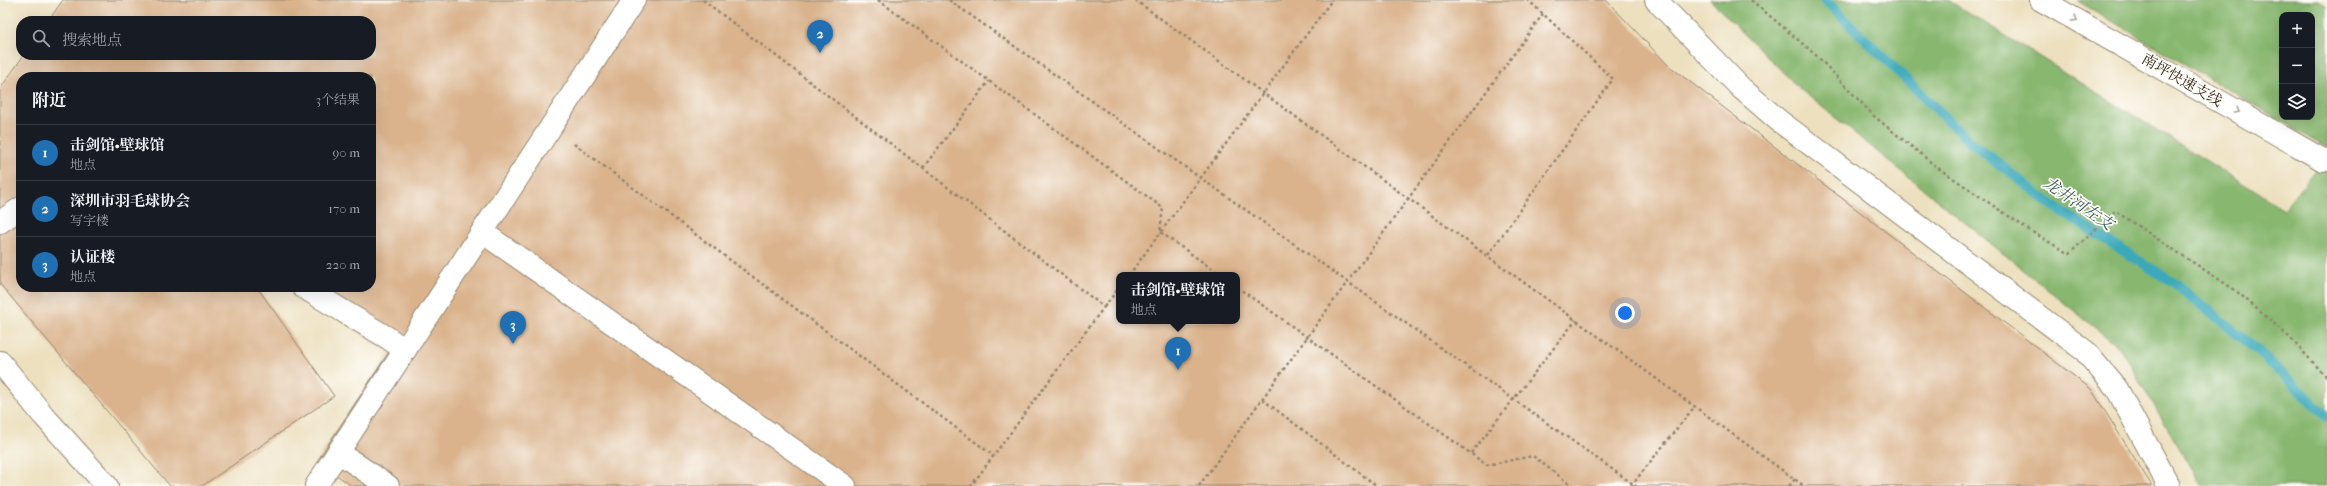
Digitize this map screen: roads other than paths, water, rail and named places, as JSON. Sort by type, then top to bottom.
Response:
[{"type":"main road","points":[[316,486],[634,0]]},
{"type":"main road","points":[[1656,0],[1741,88],[1778,120],[2085,351],[2117,389],[2169,486]]},
{"type":"main road","name":"南坪快速支线","points":[[2041,0],[2323,160]]},
{"type":"main road","points":[[0,222],[16,211]]},
{"type":"main road","points":[[482,232],[845,486]]},
{"type":"main road","points":[[311,292],[405,350]]},
{"type":"main road","points":[[0,362],[43,415],[107,486]]},
{"type":"main road","points":[[338,452],[388,486]]},
{"type":"waterway","name":"龙井河左支","points":[[1825,0],[1969,141],[2059,210],[2174,283],[2257,350],[2327,416]]},
{"type":"place","name":"深圳市羽毛球协会","points":[[820,53]]},
{"type":"place","name":"认证楼","points":[[513,344]]},
{"type":"place","name":"击剑馆•壁球馆","points":[[1178,370]]}]
